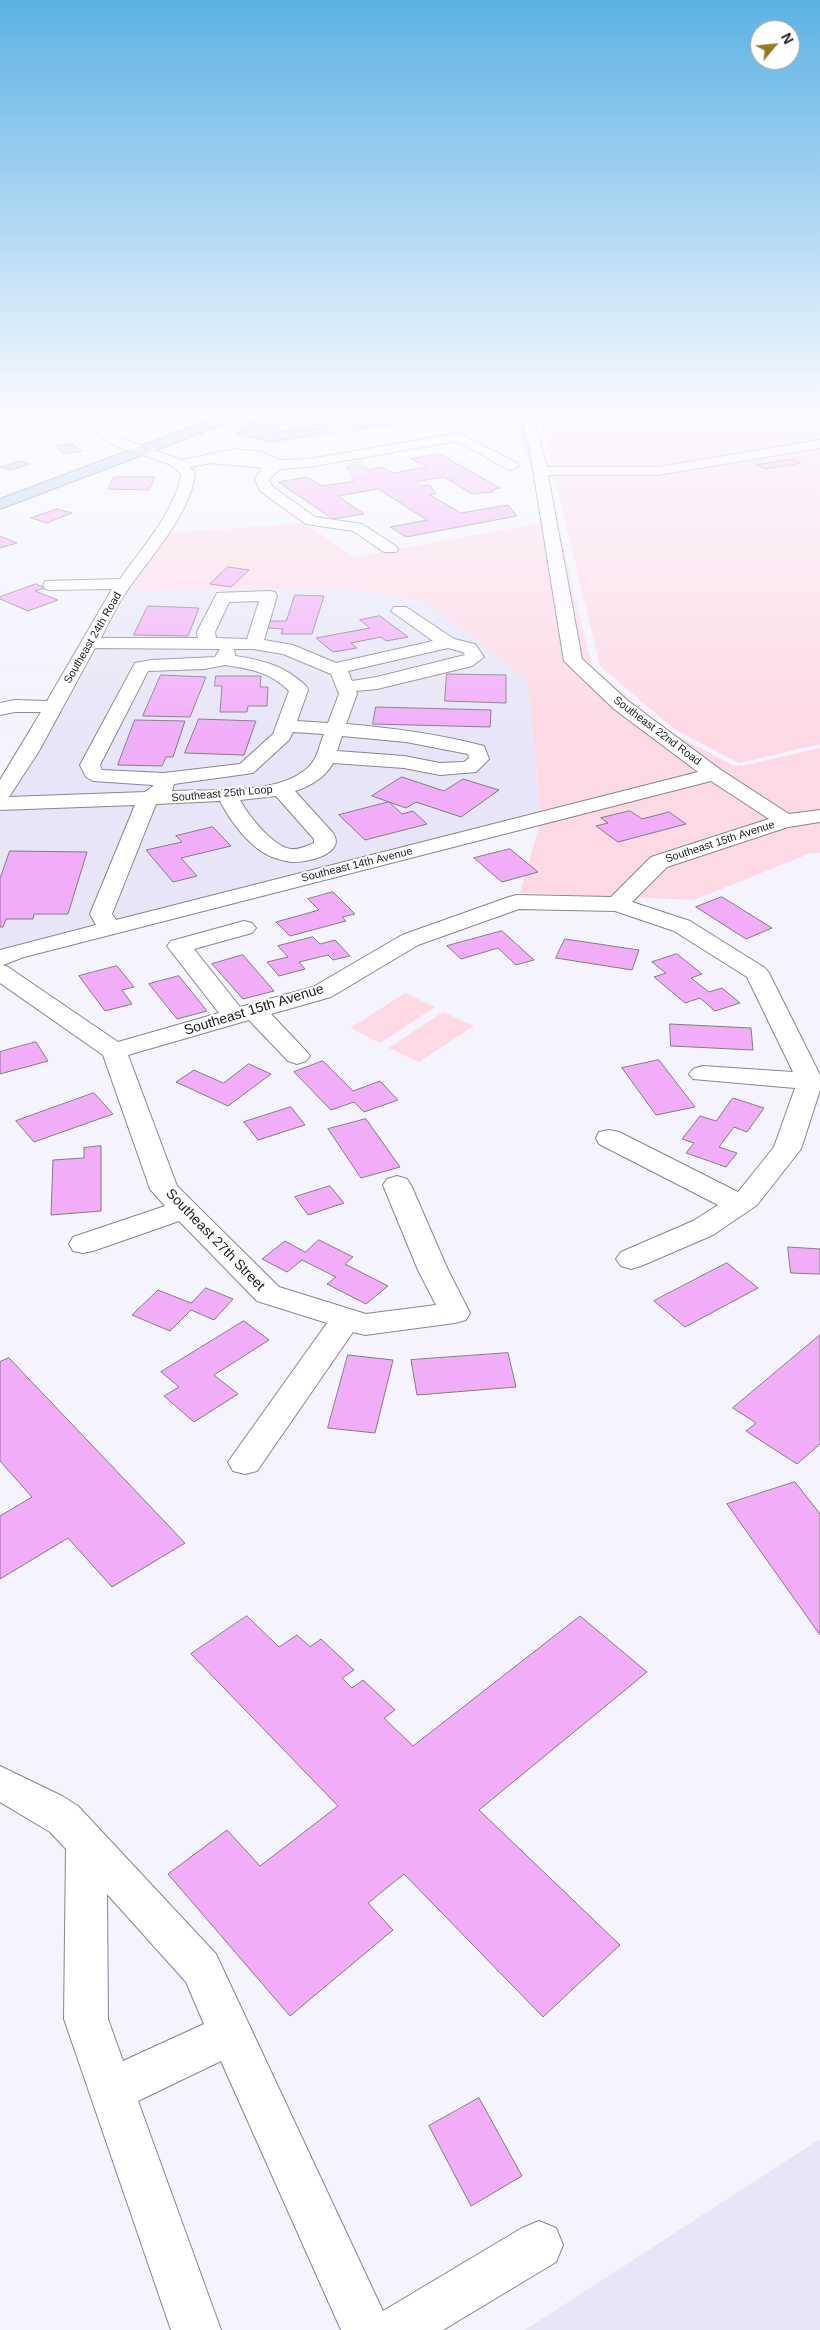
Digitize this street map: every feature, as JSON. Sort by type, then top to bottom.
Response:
[{"type":"street","name":"Southeast 24th Road","points":[[0,796],[125,584],[170,519]]},
{"type":"street","points":[[308,519],[311,521],[358,526],[390,549]]},
{"type":"street","name":"Southeast 22nd Road","points":[[549,519],[573,661],[621,705],[714,774]]},
{"type":"street","points":[[51,584],[125,584]]},
{"type":"street","points":[[208,644],[206,632],[223,597],[269,596],[255,640],[257,645]]},
{"type":"street","points":[[90,643],[208,644],[227,652],[265,666],[285,675],[299,690],[282,736],[246,769],[164,778],[100,777],[93,772],[90,765],[141,667],[154,664],[198,664],[227,652],[257,645],[287,649],[339,671],[345,687],[377,683],[466,662],[475,657],[469,648],[448,643],[400,611]]},
{"type":"street","points":[[334,669],[448,643]]},
{"type":"street","name":"Southeast 25th Loop","points":[[0,804],[227,795],[269,792],[301,783],[322,765],[348,694],[345,687]]},
{"type":"street","points":[[0,709],[15,706],[54,707]]},
{"type":"street","points":[[288,720],[337,722],[369,730],[456,744],[477,750],[479,759],[469,768],[440,769],[404,762],[325,756]]},
{"type":"street","name":"Southeast 15th Avenue","points":[[714,774],[785,821]]},
{"type":"street","name":"Southeast 14th Avenue","points":[[0,958],[16,952],[714,774]]},
{"type":"street","points":[[110,928],[101,914],[148,799],[164,789],[164,778]]},
{"type":"street","points":[[227,795],[232,808],[267,845],[287,855],[303,855],[325,846],[325,838],[281,788]]},
{"type":"street","points":[[785,821],[820,816]]},
{"type":"street","name":"Southeast 15th Avenue","points":[[617,904],[659,862],[785,821]]},
{"type":"street","name":"Southeast 15th Avenue","points":[[114,1050],[322,992],[410,940],[517,902],[617,904],[682,926],[757,973],[812,1091]]},
{"type":"street","points":[[244,928],[180,946],[245,1014],[297,1056]]},
{"type":"street","points":[[0,972],[114,1050]]},
{"type":"street","name":"Southeast 27th Street","points":[[114,1050],[164,1189],[268,1294],[365,1325],[455,1313],[433,1270],[396,1185]]},
{"type":"street","points":[[631,1259],[703,1228],[743,1201],[787,1148],[812,1091],[702,1074]]},
{"type":"street","points":[[609,1138],[743,1201]]},
{"type":"street","points":[[83,1244],[184,1209]]},
{"type":"street","points":[[245,1462],[346,1319]]},
{"type":"street","points":[[0,1783],[64,1818],[201,1968],[366,2330]]},
{"type":"street","points":[[86,1844],[86,2019],[196,2330]]},
{"type":"street","points":[[111,2090],[231,2034]]},
{"type":"street","points":[[397,2330],[539,2245]]},
{"type":"shaded area","points":[[551,519],[557,519],[592,666],[666,730],[732,765],[743,766],[820,748],[820,853],[811,853],[694,900],[520,893],[541,819],[528,680],[423,600],[331,587],[129,591],[169,533],[304,523],[354,557],[552,521]]},
{"type":"shaded area","points":[[565,519],[820,519],[820,744],[739,763],[674,729],[600,666]]},
{"type":"shaded area","points":[[331,587],[423,600],[528,680],[541,819],[0,956],[0,813],[40,751],[129,591]]},
{"type":"shaded area","points":[[405,993],[435,1007],[380,1043],[351,1028]]},
{"type":"shaded area","points":[[443,1012],[474,1026],[419,1062],[389,1048]]},
{"type":"shaded area","points":[[820,2139],[820,2330],[525,2330]]},
{"type":"building","points":[[33,519],[58,519],[47,523]]},
{"type":"building","points":[[425,519],[503,519],[406,537],[390,527],[427,520]]},
{"type":"building","points":[[0,536],[17,543],[0,548]]},
{"type":"building","points":[[228,567],[249,570],[231,587],[210,584]]},
{"type":"building","points":[[36,584],[45,588],[35,591],[58,600],[28,611],[0,599],[0,597]]},
{"type":"building","points":[[295,595],[324,596],[312,634],[281,634],[283,629],[267,628],[270,621],[286,621]]},
{"type":"building","points":[[148,606],[199,608],[188,636],[134,635]]},
{"type":"building","points":[[380,616],[408,637],[386,641],[381,637],[351,643],[357,648],[333,652],[316,638],[370,628],[360,620]]},
{"type":"building","points":[[447,674],[506,675],[506,703],[445,701]]},
{"type":"building","points":[[161,675],[206,677],[190,717],[143,716]]},
{"type":"building","points":[[216,676],[261,676],[260,687],[268,687],[267,706],[248,706],[247,712],[220,712],[222,686],[215,686]]},
{"type":"building","points":[[376,707],[491,710],[490,727],[373,724]]},
{"type":"building","points":[[199,719],[256,721],[244,755],[185,753]]},
{"type":"building","points":[[135,720],[185,721],[173,757],[166,757],[162,766],[118,765]]},
{"type":"building","points":[[402,777],[444,791],[463,779],[499,790],[461,817],[416,802],[406,808],[372,796]]},
{"type":"building","points":[[389,802],[402,814],[413,811],[427,824],[365,840],[339,815]]},
{"type":"building","points":[[630,811],[642,819],[669,812],[686,824],[618,842],[596,826],[608,823],[601,818]]},
{"type":"building","points":[[213,827],[231,846],[181,858],[197,876],[173,882],[146,850],[182,842],[176,836]]},
{"type":"building","points":[[510,849],[538,872],[502,882],[474,858]]},
{"type":"building","points":[[10,851],[87,852],[68,914],[34,914],[33,919],[6,919],[3,927],[0,927],[0,879]]},
{"type":"building","points":[[333,892],[355,914],[342,917],[346,921],[290,936],[276,922],[319,910],[308,899]]},
{"type":"building","points":[[722,897],[772,928],[746,939],[696,907]]},
{"type":"building","points":[[502,931],[534,960],[516,965],[498,948],[461,959],[447,946]]},
{"type":"building","points":[[313,937],[320,944],[335,940],[350,956],[333,960],[328,955],[299,962],[305,969],[279,976],[267,962],[288,957],[278,946]]},
{"type":"building","points":[[565,939],[639,950],[632,970],[556,958]]},
{"type":"building","points":[[677,954],[702,974],[691,978],[709,992],[722,988],[740,1003],[715,1011],[700,998],[685,1003],[654,977],[666,973],[652,962]]},
{"type":"building","points":[[243,955],[274,991],[243,999],[212,964]]},
{"type":"building","points":[[117,966],[134,987],[122,990],[132,1004],[105,1011],[79,976]]},
{"type":"building","points":[[179,976],[207,1011],[177,1019],[149,984]]},
{"type":"building","points":[[670,1024],[751,1028],[753,1050],[671,1046]]},
{"type":"building","points":[[36,1042],[48,1061],[0,1074],[0,1052]]},
{"type":"building","points":[[659,1060],[695,1107],[656,1115],[622,1068]]},
{"type":"building","points":[[323,1061],[353,1091],[380,1081],[398,1100],[364,1112],[354,1102],[331,1110],[294,1072]]},
{"type":"building","points":[[249,1064],[271,1074],[228,1106],[176,1082],[194,1070],[223,1083]]},
{"type":"building","points":[[94,1093],[113,1114],[34,1142],[16,1121]]},
{"type":"building","points":[[733,1098],[764,1108],[747,1132],[734,1127],[719,1147],[737,1153],[726,1167],[686,1153],[694,1143],[682,1139],[700,1116],[716,1121]]},
{"type":"building","points":[[291,1107],[305,1125],[258,1140],[244,1122]]},
{"type":"building","points":[[366,1119],[400,1167],[361,1178],[328,1129]]},
{"type":"building","points":[[101,1146],[101,1211],[51,1215],[53,1160],[84,1158],[84,1148]]},
{"type":"building","points":[[330,1186],[344,1203],[308,1215],[295,1197]]},
{"type":"building","points":[[319,1240],[353,1257],[345,1264],[388,1286],[366,1304],[327,1284],[336,1277],[302,1260],[287,1272],[262,1259],[285,1241],[305,1252]]},
{"type":"building","points":[[788,1247],[820,1249],[820,1274],[791,1273]]},
{"type":"building","points":[[727,1263],[758,1288],[685,1327],[654,1301]]},
{"type":"building","points":[[206,1288],[233,1299],[214,1320],[191,1310],[170,1331],[132,1315],[158,1290],[191,1303]]},
{"type":"building","points":[[244,1321],[269,1340],[214,1375],[238,1394],[194,1422],[164,1396],[179,1387],[161,1372]]},
{"type":"building","points":[[820,1335],[820,1444],[797,1464],[746,1431],[756,1423],[733,1408]]},
{"type":"building","points":[[508,1353],[516,1387],[417,1395],[411,1360]]},
{"type":"building","points":[[348,1355],[393,1360],[375,1433],[328,1428]]},
{"type":"building","points":[[9,1358],[185,1543],[112,1587],[68,1538],[0,1579],[0,1516],[32,1497],[0,1461],[0,1362]]},
{"type":"building","points":[[795,1482],[820,1514],[820,1635],[727,1504]]},
{"type":"building","points":[[247,1616],[279,1647],[297,1635],[310,1647],[321,1639],[354,1670],[342,1678],[352,1688],[363,1680],[395,1710],[384,1718],[413,1746],[580,1616],[647,1672],[479,1810],[620,1945],[543,2017],[404,1874],[368,1903],[393,1930],[290,2016],[168,1874],[227,1830],[260,1866],[338,1806],[191,1654]]},
{"type":"building","points":[[479,2098],[522,2176],[471,2206],[429,2126]]}]
